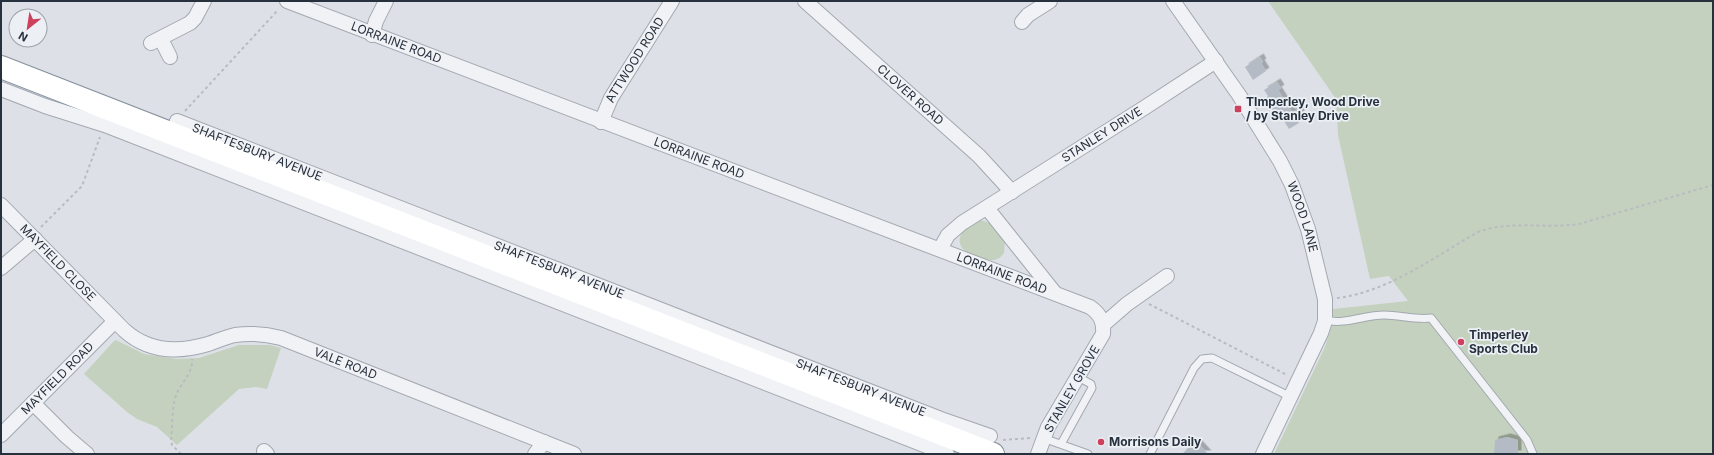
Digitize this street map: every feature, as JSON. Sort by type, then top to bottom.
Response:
[{"type":"highway","name":"SHAFTESBURY AVENUE","points":[[1,67],[175,128],[311,197],[951,439],[985,446]]},
{"type":"street","points":[[170,57],[156,41],[190,23],[195,18],[204,1]]},
{"type":"street","name":"LORRAINE ROAD","points":[[288,1],[601,122],[1055,293],[1090,307],[1099,314],[1104,324]]},
{"type":"street","points":[[372,34],[376,20],[386,1]]},
{"type":"street","name":"ATTWOOD ROAD","points":[[601,122],[611,98],[672,1]]},
{"type":"street","name":"CLOVER ROAD","points":[[805,1],[979,156],[1012,192]]},
{"type":"street","points":[[1022,22],[1028,15],[1050,1]]},
{"type":"street","name":"WOOD LANE","points":[[1172,1],[1216,61],[1265,136],[1292,186],[1308,229],[1325,299],[1325,320],[1321,333],[1263,454]]},
{"type":"street","name":"STANLEY DRIVE","points":[[940,249],[944,240],[954,230],[1216,61]]},
{"type":"street","name":"SHAFTESBURY AVENUE","points":[[1,89],[45,106],[104,124],[311,197]]},
{"type":"street","name":"SHAFTESBURY AVENUE","points":[[175,128],[951,439]]},
{"type":"street","name":"MAYFIELD CLOSE","points":[[1,205],[115,321]]},
{"type":"street","points":[[987,208],[1055,293]]},
{"type":"street","points":[[1,268],[33,238]]},
{"type":"street","points":[[1104,324],[1137,297],[1167,276]]},
{"type":"street","name":"VALE ROAD","points":[[115,321],[132,337],[141,343],[168,349],[188,348],[210,344],[235,335],[265,335],[290,340],[574,454]]},
{"type":"street","name":"MAYFIELD ROAD","points":[[1,435],[115,321]]},
{"type":"street","name":"STANLEY GROVE","points":[[1038,454],[1043,438],[1102,338],[1104,324]]},
{"type":"street","points":[[33,403],[67,437],[87,454]]},
{"type":"street","points":[[535,454],[544,442]]},
{"type":"lane","points":[[1325,320],[1332,322],[1348,321],[1383,315],[1421,319],[1431,318],[1527,440],[1533,454]]},
{"type":"lane","points":[[1150,454],[1194,368],[1202,359],[1212,358],[1291,397]]},
{"type":"lane","points":[[1061,444],[1092,388],[1091,384],[1078,377]]},
{"type":"lane","points":[[1043,438],[1088,454]]},
{"type":"path","points":[[175,128],[231,60],[288,1]]},
{"type":"path","points":[[33,238],[82,186],[104,124]]},
{"type":"path","points":[[1325,299],[1345,297],[1366,291],[1390,281],[1478,232],[1491,227],[1511,225],[1555,226],[1579,224],[1713,185]]},
{"type":"path","points":[[1137,297],[1149,305],[1299,381]]},
{"type":"path","points":[[181,454],[172,445],[171,440],[175,399],[179,389],[188,375],[192,364],[188,348]]},
{"type":"path","points":[[985,446],[1005,440],[1043,438]]},
{"type":"green space","points":[[1268,1],[1713,1],[1713,454],[1274,454],[1325,347],[1331,327],[1333,309],[1408,301],[1389,276],[1370,279],[1338,135],[1336,99]]},
{"type":"green space","points":[[981,220],[992,224],[1005,241],[1004,253],[998,259],[988,260],[976,256],[966,252],[960,244],[961,235],[964,231],[972,224]]},
{"type":"green space","points":[[116,340],[144,354],[177,359],[199,358],[239,345],[270,345],[281,348],[267,389],[256,387],[239,389],[177,445],[157,427],[137,419],[127,412],[84,374]]},
{"type":"building","points":[[1260,57],[1263,62],[1261,63],[1266,71],[1253,80],[1245,67]]},
{"type":"building","points":[[1277,82],[1281,88],[1278,90],[1292,112],[1298,109],[1301,112],[1301,114],[1296,118],[1299,123],[1289,129],[1282,118],[1279,120],[1265,99],[1268,96],[1264,90]]},
{"type":"building","points":[[1507,437],[1518,440],[1518,454],[1494,454],[1495,440]]},
{"type":"building","points":[[1196,441],[1208,454],[1182,454]]},
{"type":"place","name":"TImperley, Wood Drive / by Stanley Drive","points":[[1238,109]]},
{"type":"place","name":"Timperley Sports Club","points":[[1461,342]]},
{"type":"place","name":"Morrisons Daily","points":[[1101,442]]}]
